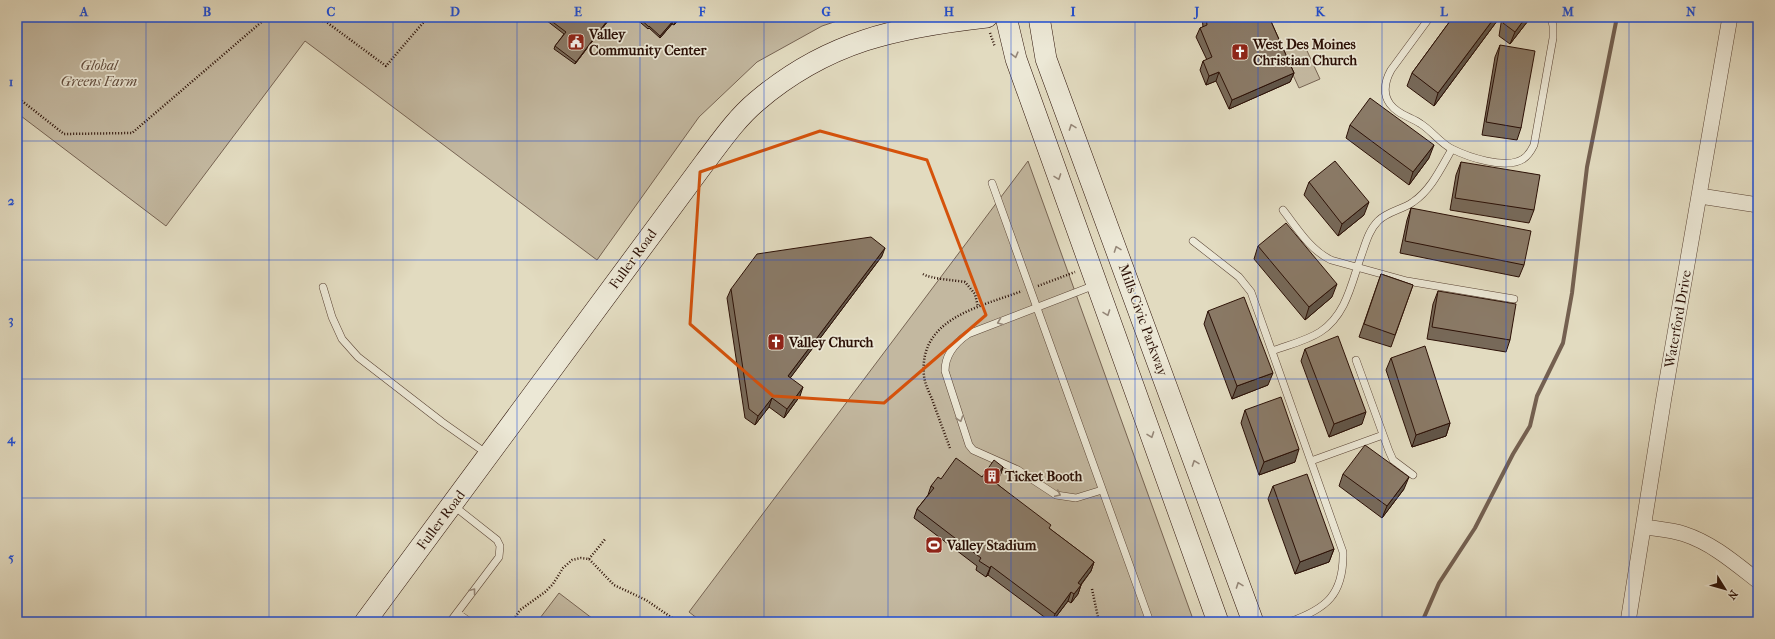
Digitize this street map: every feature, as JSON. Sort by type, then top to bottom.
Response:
[{"type":"main road","name":"Fuller Road","points":[[364,622],[705,162],[734,124],[756,102],[785,79],[825,55],[861,41],[924,25],[987,17]]},
{"type":"main road","points":[[1006,17],[1016,59],[1218,622]]},
{"type":"main road","name":"Mills Civic Parkway","points":[[1040,17],[1046,59],[1253,622]]},
{"type":"street","name":"Waterford Drive","points":[[1628,622],[1730,17]]},
{"type":"street","points":[[1700,196],[1758,205]]},
{"type":"street","points":[[1644,526],[1685,534],[1703,542],[1720,552],[1758,581]]},
{"type":"lane","points":[[1430,17],[1386,78],[1385,92],[1390,104],[1397,112],[1421,123],[1452,149],[1482,160],[1502,163],[1513,163],[1522,160],[1530,153],[1536,139],[1553,38],[1553,26],[1550,17]]},
{"type":"lane","points":[[1272,351],[1308,338],[1330,325],[1346,302],[1369,235],[1378,221],[1388,214],[1411,204],[1421,196],[1431,184],[1452,149]]},
{"type":"lane","points":[[992,183],[1150,622]]},
{"type":"lane","points":[[1283,210],[1322,256],[1357,268],[1407,281],[1514,299]]},
{"type":"lane","points":[[1193,241],[1243,280],[1251,292],[1343,552],[1344,567],[1338,587],[1325,604],[1315,611],[1289,622]]},
{"type":"lane","points":[[1097,284],[968,334],[958,341],[950,351],[945,364],[945,371],[969,445],[973,450],[1013,467],[1056,495],[1076,498],[1102,490]]},
{"type":"lane","points":[[323,287],[332,317],[342,339],[358,357],[442,422],[489,455]]},
{"type":"lane","points":[[1356,360],[1393,460],[1413,475]]},
{"type":"lane","points":[[1311,460],[1383,435]]},
{"type":"lane","points":[[450,622],[499,557],[500,546],[497,540],[452,505]]},
{"type":"lane","points":[[457,613],[470,622]]},
{"type":"path","points":[[17,97],[64,134],[132,133],[265,20],[325,21],[386,66],[428,17]]},
{"type":"path","points":[[923,274],[928,278],[936,277],[965,282],[975,294],[978,307]]},
{"type":"path","points":[[590,559],[606,538]]},
{"type":"path","points":[[512,622],[520,610],[545,592],[553,584],[563,568],[572,560],[581,558],[590,559],[614,585],[646,600],[678,622]]},
{"type":"path","points":[[1092,589],[1099,622]]},
{"type":"highlighted area","points":[[820,131],[927,160],[986,315],[884,403],[773,396],[690,324],[700,172]]},
{"type":"green space","name":"Global Greens Farm","points":[[17,17],[849,17],[822,26],[757,62],[699,117],[597,260],[305,41],[166,226],[17,113]]},
{"type":"green space","points":[[1303,42],[1320,79],[1299,88],[1282,51]]},
{"type":"green space","points":[[1028,161],[1194,622],[702,622],[689,612]]},
{"type":"green space","points":[[559,593],[597,622],[537,622]]},
{"type":"building","name":"Valley Community Center","points":[[546,17],[610,17],[576,62],[555,46],[566,32]]},
{"type":"building","name":"Valley Community Center","points":[[638,17],[680,17],[675,23],[673,21],[660,36]]},
{"type":"building","name":"West Des Moines Christian Church","points":[[1206,17],[1269,17],[1294,73],[1232,100],[1219,72],[1209,76],[1203,61],[1212,57],[1200,28],[1207,25]]},
{"type":"building","points":[[1453,17],[1495,17],[1438,93],[1412,73]]},
{"type":"building","points":[[1504,17],[1526,17],[1515,32],[1503,23]]},
{"type":"building","points":[[1500,45],[1535,51],[1521,128],[1486,122]]},
{"type":"building","points":[[1370,98],[1434,145],[1413,172],[1350,125]]},
{"type":"building","points":[[1335,161],[1369,202],[1342,224],[1309,182]]},
{"type":"building","points":[[1461,162],[1540,175],[1534,210],[1455,198]]},
{"type":"building","points":[[1411,208],[1531,231],[1524,265],[1405,241]]},
{"type":"building","points":[[1286,223],[1337,284],[1309,307],[1258,246]]},
{"type":"building","name":"Valley Church","points":[[871,237],[885,248],[788,376],[803,387],[787,409],[772,398],[758,416],[749,409],[731,289],[757,254]]},
{"type":"building","points":[[1381,274],[1413,285],[1395,335],[1364,324]]},
{"type":"building","points":[[1438,291],[1516,304],[1510,340],[1432,327]]},
{"type":"building","points":[[1244,297],[1273,373],[1237,386],[1208,311]]},
{"type":"building","points":[[1338,336],[1366,412],[1334,424],[1305,349]]},
{"type":"building","points":[[1425,346],[1450,423],[1416,435],[1391,358]]},
{"type":"building","points":[[1281,397],[1299,449],[1264,462],[1245,410]]},
{"type":"building","points":[[1365,445],[1409,477],[1387,506],[1343,474]]},
{"type":"building","points":[[956,458],[982,477],[994,460],[1003,467],[993,481],[1051,525],[1049,528],[1094,562],[1078,583],[1081,585],[1074,594],[1071,592],[1055,614],[991,566],[990,568],[979,561],[981,558],[917,509],[934,488],[931,486],[938,477],[941,479]]},
{"type":"building","points":[[1307,474],[1334,549],[1300,562],[1273,486]]},
{"type":"waterway","points":[[1422,622],[1439,583],[1475,528],[1513,454],[1530,426],[1537,396],[1563,343],[1572,293],[1587,167],[1617,17]]},
{"type":"place","name":"Valley Community Center","points":[[576,42]]},
{"type":"place","name":"West Des Moines Christian Church","points":[[1240,52]]},
{"type":"place","name":"Valley Church","points":[[776,342]]},
{"type":"place","name":"Ticket Booth","points":[[992,476]]},
{"type":"place","name":"Valley Stadium","points":[[934,545]]}]
